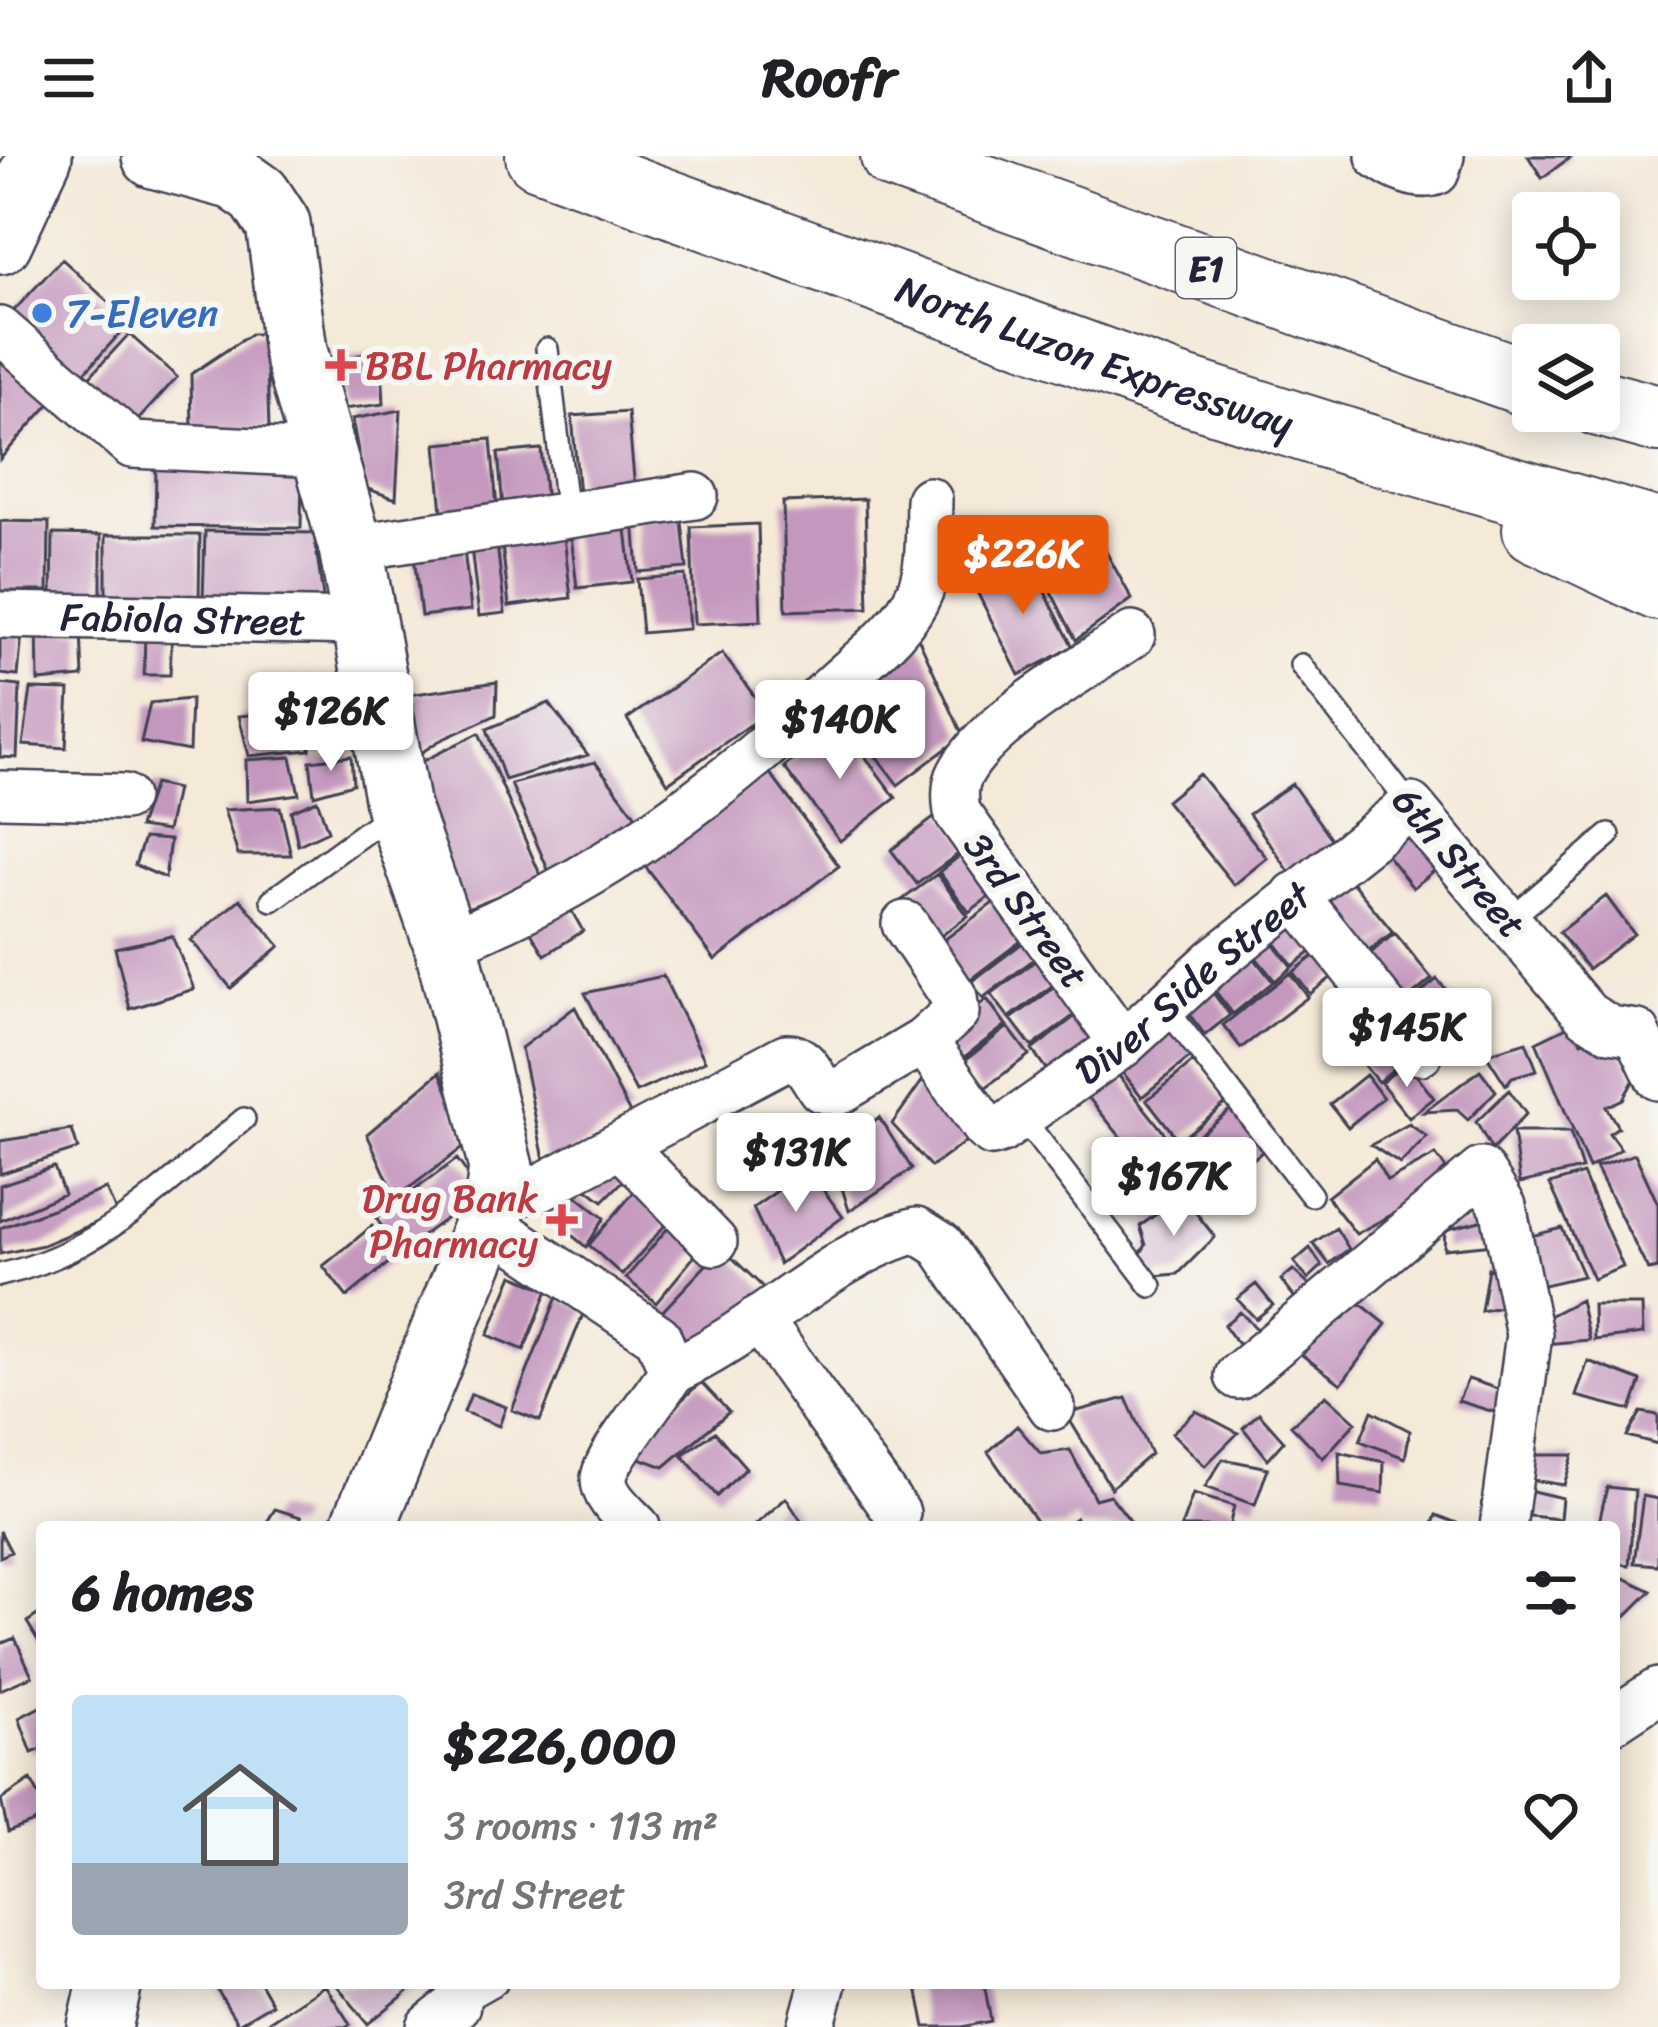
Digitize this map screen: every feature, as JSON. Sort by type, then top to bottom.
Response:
[{"type":"highway","name":"North Luzon Expressway","points":[[538,156],[1174,387],[1658,532]]},
{"type":"highway","name":"E1","points":[[894,156],[1512,376]]},
{"type":"highway","points":[[1620,385],[1658,386]]},
{"type":"highway","points":[[1620,409],[1658,419]]},
{"type":"highway","points":[[1371,449],[1658,587]]},
{"type":"main road","points":[[0,242],[40,156]]},
{"type":"main road","points":[[154,156],[235,178],[260,195],[278,224],[296,351],[351,548],[398,808],[446,944],[501,1168],[492,1210],[365,1521]]},
{"type":"main road","points":[[100,2027],[109,1989]]},
{"type":"street","points":[[1379,156],[1395,167],[1428,175],[1436,172],[1441,156]]},
{"type":"street","points":[[0,330],[132,446],[322,454]]},
{"type":"street","points":[[351,548],[695,496]]},
{"type":"street","points":[[446,944],[512,919],[610,865],[693,807],[793,724],[908,613],[927,565],[929,500]]},
{"type":"street","name":"Fabiola Street","points":[[0,615],[364,622]]},
{"type":"street","name":"3rd Street","points":[[1123,1044],[957,812],[955,802],[963,769],[1004,724],[1132,635]]},
{"type":"street","points":[[0,794],[124,796]]},
{"type":"street","name":"Diver Side Street","points":[[1022,1116],[1123,1044],[1214,961],[1411,806]]},
{"type":"street","name":"6th Street","points":[[1411,806],[1587,1015],[1610,1028],[1648,1022]]},
{"type":"street","points":[[1295,896],[1420,1052]]},
{"type":"street","points":[[672,1370],[658,1336],[492,1210],[786,1057],[803,1062],[820,1089],[838,1093],[924,1041],[956,1012],[955,997],[905,924]]},
{"type":"street","points":[[1648,1022],[1658,1077]]},
{"type":"street","points":[[924,1041],[985,1128],[992,1133],[1022,1116]]},
{"type":"street","points":[[622,1146],[714,1242]]},
{"type":"street","points":[[1238,1376],[1481,1171],[1503,1206],[1528,1334],[1504,1521]]},
{"type":"street","points":[[631,1521],[611,1500],[604,1479],[612,1459],[672,1370],[708,1355],[878,1244],[917,1230],[941,1245],[1052,1408]]},
{"type":"street","points":[[759,1319],[897,1513]]},
{"type":"street","points":[[1620,1716],[1658,1691]]},
{"type":"street","points":[[811,2027],[821,1989]]},
{"type":"lane","points":[[547,349],[567,514]]},
{"type":"lane","name":"6th Street","points":[[1301,665],[1411,806]]},
{"type":"lane","points":[[272,900],[398,808]]},
{"type":"lane","points":[[1508,921],[1609,836]]},
{"type":"lane","points":[[1165,1007],[1311,1195]]},
{"type":"lane","points":[[1022,1116],[1151,1286]]},
{"type":"lane","points":[[0,1276],[62,1257],[103,1235],[244,1119]]},
{"type":"building","points":[[1528,156],[1572,156],[1542,178]]},
{"type":"building","points":[[62,259],[130,322],[77,381],[8,317]]},
{"type":"building","points":[[129,334],[177,377],[131,428],[83,384]]},
{"type":"building","points":[[251,334],[266,334],[269,429],[192,430],[191,374]]},
{"type":"building","points":[[0,349],[54,399],[0,459]]},
{"type":"building","points":[[381,350],[384,404],[343,409],[334,361]]},
{"type":"building","points":[[401,410],[396,499],[365,488],[352,419]]},
{"type":"building","points":[[628,412],[635,490],[579,495],[572,416]]},
{"type":"building","points":[[491,439],[497,508],[442,513],[436,444]]},
{"type":"building","points":[[541,449],[546,503],[503,507],[498,453]]},
{"type":"building","points":[[156,465],[302,467],[301,528],[155,526]]},
{"type":"building","points":[[865,499],[868,608],[786,611],[783,502]]},
{"type":"building","points":[[681,513],[687,568],[638,572],[634,518]]},
{"type":"building","points":[[625,520],[632,582],[577,588],[570,526]]},
{"type":"building","points":[[0,521],[49,522],[48,591],[0,591]]},
{"type":"building","points":[[1089,521],[1132,599],[1076,640],[1031,553]]},
{"type":"building","points":[[758,524],[761,621],[694,624],[691,527]]},
{"type":"building","points":[[563,528],[571,598],[509,606],[501,535]]},
{"type":"building","points":[[205,531],[314,533],[324,604],[203,602]]},
{"type":"building","points":[[53,534],[101,535],[101,599],[52,598]]},
{"type":"building","points":[[106,535],[200,535],[199,601],[106,600]]},
{"type":"building","points":[[463,541],[471,610],[421,616],[413,547]]},
{"type":"building","points":[[497,544],[505,613],[479,616],[471,547]]},
{"type":"building","points":[[1028,559],[1073,647],[1019,675],[974,586]]},
{"type":"building","points":[[685,575],[689,629],[642,633],[637,579]]},
{"type":"building","points":[[37,625],[81,631],[83,677],[38,681]]},
{"type":"building","points":[[145,629],[172,631],[170,675],[144,675]]},
{"type":"building","points":[[0,631],[22,633],[18,676],[0,674]]},
{"type":"building","points":[[916,633],[963,736],[898,785],[838,706]]},
{"type":"building","points":[[722,653],[767,713],[668,783],[627,719]]},
{"type":"building","points":[[497,682],[496,715],[439,741],[407,762],[395,697]]},
{"type":"building","points":[[0,684],[20,686],[17,758],[0,757]]},
{"type":"building","points":[[31,689],[69,690],[66,748],[23,745]]},
{"type":"building","points":[[191,699],[189,751],[141,742],[150,703]]},
{"type":"building","points":[[549,703],[588,755],[505,780],[487,729]]},
{"type":"building","points":[[311,709],[310,750],[249,756],[239,716]]},
{"type":"building","points":[[841,724],[896,798],[840,841],[784,767]]},
{"type":"building","points":[[479,733],[542,879],[465,909],[411,767]]},
{"type":"building","points":[[351,756],[353,784],[314,795],[310,761]]},
{"type":"building","points":[[291,757],[299,794],[247,801],[246,760]]},
{"type":"building","points":[[595,762],[640,821],[550,874],[511,784]]},
{"type":"building","points":[[769,772],[839,866],[715,960],[645,866]]},
{"type":"building","points":[[1199,774],[1267,858],[1234,885],[1166,801]]},
{"type":"building","points":[[154,784],[176,789],[167,831],[139,827]]},
{"type":"building","points":[[1292,784],[1336,846],[1293,877],[1249,814]]},
{"type":"building","points":[[317,800],[328,831],[298,845],[291,811]]},
{"type":"building","points":[[280,807],[291,855],[238,855],[224,810]]},
{"type":"building","points":[[943,811],[969,846],[917,884],[891,850]]},
{"type":"building","points":[[1416,824],[1445,862],[1413,888],[1383,850]]},
{"type":"building","points":[[144,838],[170,840],[165,878],[135,865]]},
{"type":"building","points":[[967,850],[997,891],[969,912],[939,872]]},
{"type":"building","points":[[937,874],[968,916],[929,945],[898,903]]},
{"type":"building","points":[[1347,876],[1393,932],[1354,963],[1308,908]]},
{"type":"building","points":[[1606,896],[1634,934],[1588,969],[1559,932]]},
{"type":"building","points":[[1001,897],[1029,935],[960,987],[932,949]]},
{"type":"building","points":[[240,899],[280,946],[231,988],[191,940]]},
{"type":"building","points":[[570,908],[583,931],[545,955],[531,932]]},
{"type":"building","points":[[1301,910],[1325,941],[1293,966],[1269,935]]},
{"type":"building","points":[[1395,933],[1432,979],[1393,1011],[1356,965]]},
{"type":"building","points":[[172,936],[194,989],[130,1009],[115,948]]},
{"type":"building","points":[[1267,936],[1292,967],[1275,981],[1250,950]]},
{"type":"building","points":[[1029,938],[1041,954],[983,998],[971,982]]},
{"type":"building","points":[[1332,942],[1349,964],[1310,994],[1293,972]]},
{"type":"building","points":[[1247,949],[1273,982],[1233,1014],[1208,982]]},
{"type":"building","points":[[1042,956],[1060,980],[1009,1018],[991,994]]},
{"type":"building","points":[[1290,973],[1308,997],[1241,1048],[1223,1025]]},
{"type":"building","points":[[663,976],[705,1061],[636,1092],[585,993]]},
{"type":"building","points":[[1437,979],[1464,1012],[1426,1042],[1400,1010]]},
{"type":"building","points":[[1063,981],[1084,1008],[1032,1047],[1011,1019]]},
{"type":"building","points":[[1207,985],[1230,1015],[1205,1035],[1182,1005]]},
{"type":"building","points":[[987,999],[1006,1025],[958,1062],[938,1036]]},
{"type":"building","points":[[575,1007],[630,1113],[546,1169],[521,1048]]},
{"type":"building","points":[[1083,1010],[1104,1038],[1052,1077],[1032,1050]]},
{"type":"building","points":[[1164,1018],[1194,1054],[1142,1097],[1113,1060]]},
{"type":"building","points":[[1395,1024],[1417,1050],[1378,1082],[1355,1055]]},
{"type":"building","points":[[1571,1025],[1582,1042],[1612,1031],[1635,1078],[1623,1099],[1606,1107],[1618,1127],[1609,1133],[1621,1149],[1589,1168],[1536,1042]]},
{"type":"building","points":[[1008,1027],[1029,1055],[981,1091],[960,1064]]},
{"type":"building","points":[[1526,1042],[1537,1070],[1512,1077],[1506,1085],[1486,1054]]},
{"type":"building","points":[[1108,1062],[1177,1149],[1149,1172],[1079,1086]]},
{"type":"building","points":[[1193,1062],[1226,1103],[1179,1141],[1147,1100]]},
{"type":"building","points":[[1406,1062],[1434,1098],[1409,1118],[1381,1083]]},
{"type":"building","points":[[930,1070],[976,1134],[931,1167],[892,1124]]},
{"type":"building","points":[[1480,1070],[1496,1091],[1468,1120],[1457,1110],[1424,1112]]},
{"type":"building","points":[[440,1072],[469,1143],[396,1198],[367,1134]]},
{"type":"building","points":[[1366,1075],[1383,1098],[1348,1127],[1330,1104]]},
{"type":"building","points":[[1509,1090],[1526,1114],[1492,1150],[1476,1122]]},
{"type":"building","points":[[1236,1105],[1269,1146],[1216,1190],[1182,1148]]},
{"type":"building","points":[[879,1117],[912,1169],[849,1211],[832,1155]]},
{"type":"building","points":[[1409,1124],[1427,1137],[1400,1164],[1371,1145]]},
{"type":"building","points":[[72,1130],[78,1149],[0,1174],[0,1141]]},
{"type":"building","points":[[1513,1132],[1570,1132],[1582,1169],[1520,1183]]},
{"type":"building","points":[[1635,1154],[1658,1204],[1658,1268],[1648,1270],[1596,1167]]},
{"type":"building","points":[[1436,1155],[1446,1169],[1406,1207],[1356,1234],[1327,1197],[1375,1159],[1387,1181]]},
{"type":"building","points":[[457,1159],[481,1193],[400,1252],[376,1218]]},
{"type":"building","points":[[623,1160],[636,1168],[603,1201],[579,1183]]},
{"type":"building","points":[[54,1167],[64,1194],[0,1221],[0,1185]]},
{"type":"building","points":[[808,1169],[843,1217],[779,1264],[753,1208]]},
{"type":"building","points":[[1583,1174],[1623,1267],[1593,1279],[1550,1184]]},
{"type":"building","points":[[645,1179],[679,1209],[622,1275],[589,1245]]},
{"type":"building","points":[[106,1189],[117,1214],[43,1245],[0,1254],[0,1228]]},
{"type":"building","points":[[575,1195],[604,1218],[586,1247],[551,1218]]},
{"type":"building","points":[[1182,1195],[1215,1237],[1178,1274],[1154,1276],[1139,1256],[1146,1245],[1140,1226]]},
{"type":"building","points":[[677,1217],[707,1241],[656,1303],[626,1278]]},
{"type":"building","points":[[1484,1220],[1494,1244],[1444,1249],[1445,1230]]},
{"type":"building","points":[[372,1226],[397,1256],[347,1297],[323,1266]]},
{"type":"building","points":[[1336,1228],[1349,1249],[1329,1264],[1313,1243]]},
{"type":"building","points":[[1562,1228],[1583,1276],[1535,1287],[1527,1237]]},
{"type":"building","points":[[722,1248],[766,1290],[704,1356],[660,1314]]},
{"type":"building","points":[[1310,1248],[1322,1266],[1308,1279],[1294,1262]]},
{"type":"building","points":[[1488,1268],[1502,1275],[1510,1305],[1481,1311]]},
{"type":"building","points":[[1293,1270],[1310,1286],[1295,1298],[1281,1280]]},
{"type":"building","points":[[513,1275],[548,1290],[524,1350],[488,1335]]},
{"type":"building","points":[[1256,1284],[1273,1305],[1256,1319],[1237,1299]]},
{"type":"building","points":[[1351,1296],[1386,1324],[1341,1384],[1302,1355]]},
{"type":"building","points":[[557,1297],[585,1309],[540,1421],[512,1410]]},
{"type":"building","points":[[1580,1300],[1589,1340],[1544,1344],[1549,1316]]},
{"type":"building","points":[[1593,1305],[1642,1305],[1643,1334],[1594,1340]]},
{"type":"building","points":[[1240,1312],[1257,1329],[1240,1347],[1224,1325]]},
{"type":"building","points":[[1588,1361],[1641,1381],[1631,1410],[1576,1396]]},
{"type":"building","points":[[1468,1379],[1504,1391],[1494,1412],[1458,1401]]},
{"type":"building","points":[[701,1382],[729,1412],[664,1467],[626,1453]]},
{"type":"building","points":[[471,1394],[506,1407],[499,1426],[464,1412]]},
{"type":"building","points":[[1326,1395],[1356,1422],[1323,1458],[1291,1425]]},
{"type":"building","points":[[1126,1398],[1151,1454],[1111,1488],[1066,1414]]},
{"type":"building","points":[[1196,1411],[1238,1433],[1205,1466],[1172,1433]]},
{"type":"building","points":[[1372,1411],[1410,1431],[1405,1458],[1360,1441]]},
{"type":"building","points":[[1641,1412],[1658,1415],[1658,1444],[1627,1436]]},
{"type":"building","points":[[1259,1413],[1284,1441],[1268,1459],[1243,1428]]},
{"type":"building","points":[[1017,1426],[1041,1454],[1070,1450],[1095,1499],[1110,1495],[1130,1521],[1036,1521],[988,1452]]},
{"type":"building","points":[[715,1432],[746,1468],[717,1496],[682,1455]]},
{"type":"building","points":[[1339,1452],[1384,1462],[1383,1493],[1340,1486]]},
{"type":"building","points":[[1530,1455],[1573,1455],[1564,1485],[1526,1479]]},
{"type":"building","points":[[1223,1459],[1268,1468],[1255,1505],[1205,1487]]},
{"type":"building","points":[[1607,1487],[1635,1490],[1629,1565],[1620,1564],[1620,1521],[1599,1521]]},
{"type":"building","points":[[1524,1489],[1562,1498],[1560,1519],[1520,1515]]},
{"type":"building","points":[[1193,1494],[1234,1506],[1230,1521],[1183,1521]]},
{"type":"building","points":[[1643,1496],[1658,1499],[1658,1565],[1634,1563]]},
{"type":"building","points":[[786,1498],[801,1521],[760,1521]]},
{"type":"building","points":[[275,1509],[301,1517],[299,1521],[268,1521]]},
{"type":"building","points":[[0,1531],[11,1552],[0,1557]]},
{"type":"building","points":[[1620,1576],[1651,1591],[1620,1622]]},
{"type":"building","points":[[36,1616],[36,1637],[27,1622]]},
{"type":"building","points":[[15,1638],[32,1676],[0,1690],[0,1644]]},
{"type":"building","points":[[36,1709],[36,1751],[32,1753],[19,1718]]},
{"type":"building","points":[[31,1780],[36,1790],[36,1821],[8,1832],[1,1800]]},
{"type":"building","points":[[217,1989],[263,1989],[272,2004],[238,2024]]},
{"type":"building","points":[[319,1989],[328,1989],[350,2024],[345,2027],[261,2027]]},
{"type":"building","points":[[340,1989],[411,1989],[368,2024]]},
{"type":"building","points":[[917,1989],[985,1989],[991,2021],[925,2027]]},
{"type":"place","name":"7-Eleven","points":[[42,313]]},
{"type":"place","name":"BBL Pharmacy","points":[[341,365]]},
{"type":"place","name":"Drug Bank Pharmacy","points":[[562,1220]]}]
